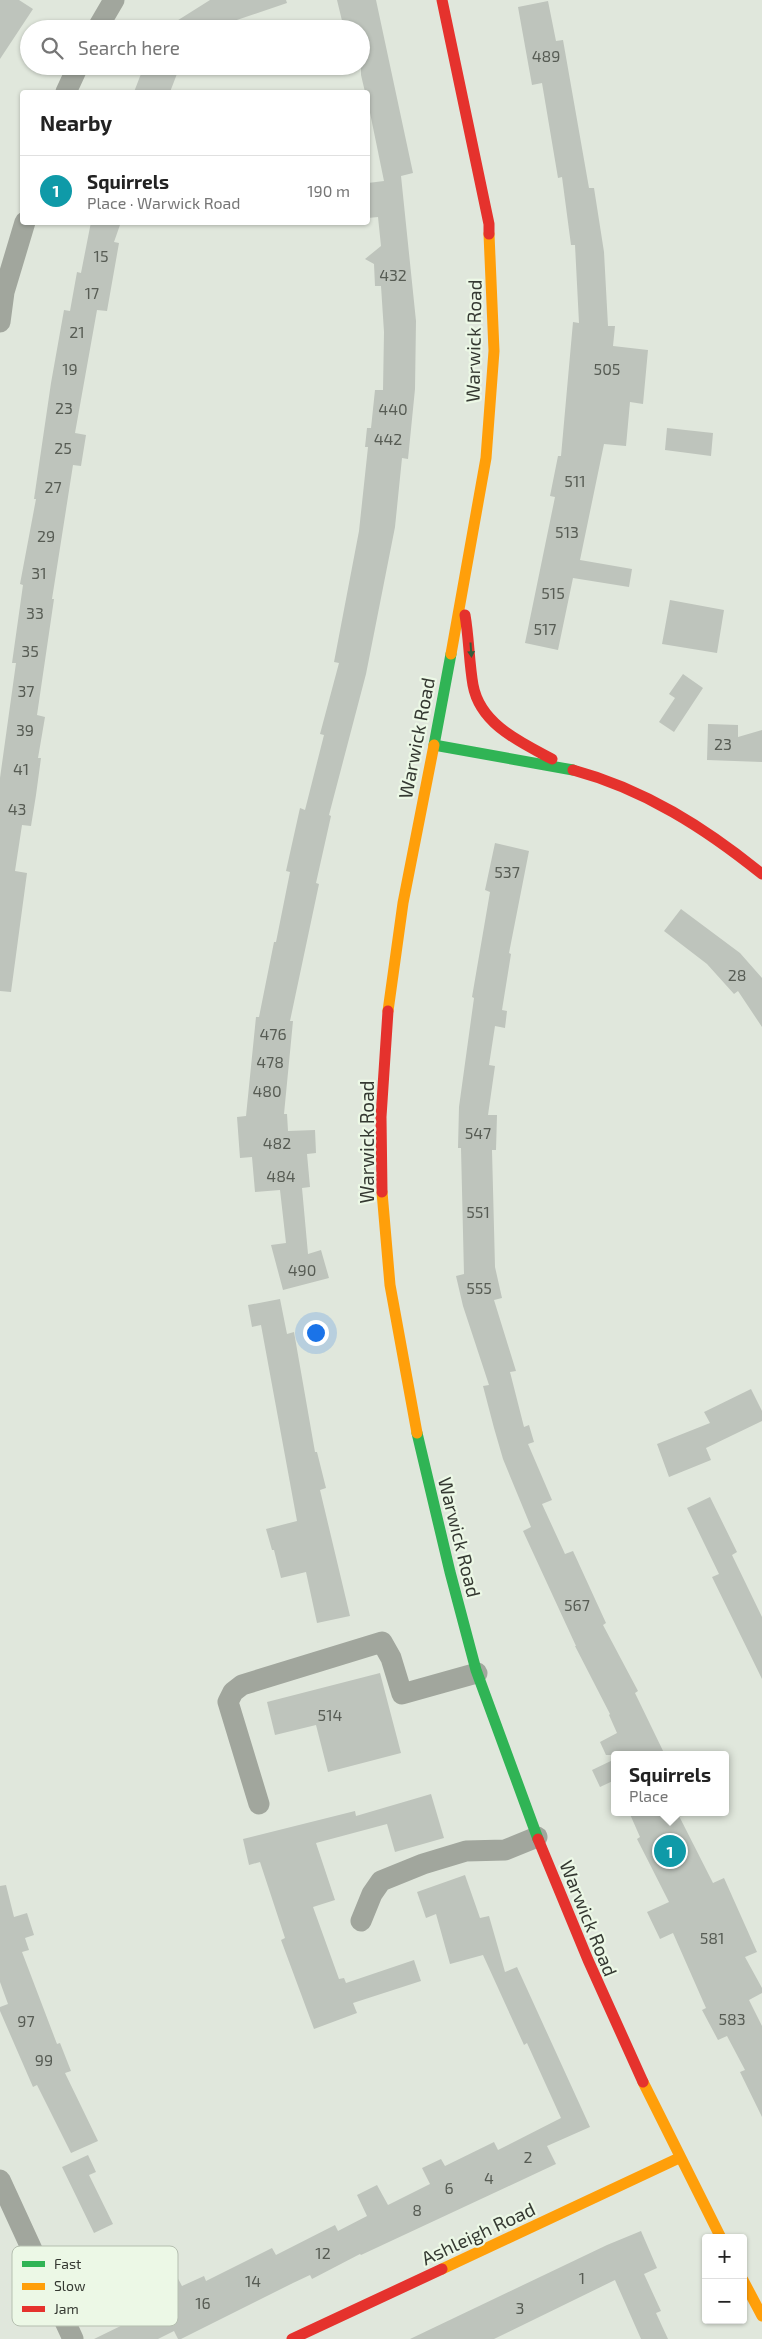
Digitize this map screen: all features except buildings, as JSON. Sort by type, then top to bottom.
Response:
[{"type":"main road","name":"Warwick Road","points":[[442,0],[490,224],[494,351],[486,458],[462,602],[410,861],[385,1029],[381,1100],[381,1173],[385,1238],[394,1313],[406,1388],[440,1533],[477,1673],[537,1837],[604,2000],[679,2158],[719,2234]]},
{"type":"main road","points":[[462,602],[470,635],[473,687],[481,708],[514,738],[571,769]]},
{"type":"main road","points":[[434,745],[571,769],[625,787],[729,846],[762,874]]},
{"type":"main road","name":"Ashleigh Road","points":[[292,2339],[679,2158]]},
{"type":"main road","points":[[747,2288],[762,2316]]},
{"type":"street","points":[[102,20],[114,0]]},
{"type":"street","points":[[67,90],[74,75]]},
{"type":"street","points":[[0,322],[4,292],[24,225]]},
{"type":"street","points":[[259,1804],[228,1702],[233,1692],[242,1685],[382,1642],[390,1658],[402,1694],[477,1673]]},
{"type":"street","points":[[360,1921],[372,1894],[381,1881],[423,1864],[466,1851],[505,1850],[537,1837]]},
{"type":"street","points":[[0,2180],[30,2246]]},
{"type":"street","points":[[67,2326],[73,2339]]},
{"type":"traffic: fast","points":[[451,654],[434,745],[573,770]]},
{"type":"traffic: fast","points":[[417,1433],[450,1572],[476,1670],[538,1839]]},
{"type":"traffic: slow","points":[[451,654],[486,458],[494,351],[489,234]]},
{"type":"traffic: slow","points":[[388,1011],[403,903],[434,745]]},
{"type":"traffic: slow","points":[[382,1192],[390,1285],[417,1433]]},
{"type":"traffic: slow","points":[[643,2082],[719,2234]]},
{"type":"traffic: slow","points":[[442,2269],[679,2158]]},
{"type":"traffic: slow","points":[[747,2288],[762,2316]]},
{"type":"traffic: jam","points":[[442,0],[489,224],[489,234]]},
{"type":"traffic: jam","points":[[465,615],[473,685],[477,699],[484,711],[503,730],[527,746],[552,759]]},
{"type":"traffic: jam","points":[[573,770],[624,788],[673,812],[718,841],[762,874]]},
{"type":"traffic: jam","points":[[382,1192],[381,1117],[388,1011]]},
{"type":"traffic: jam","points":[[538,1839],[588,1960],[643,2082]]},
{"type":"traffic: jam","points":[[292,2339],[442,2269]]},
{"type":"place","name":"Squirrels","points":[[670,1851]]}]
